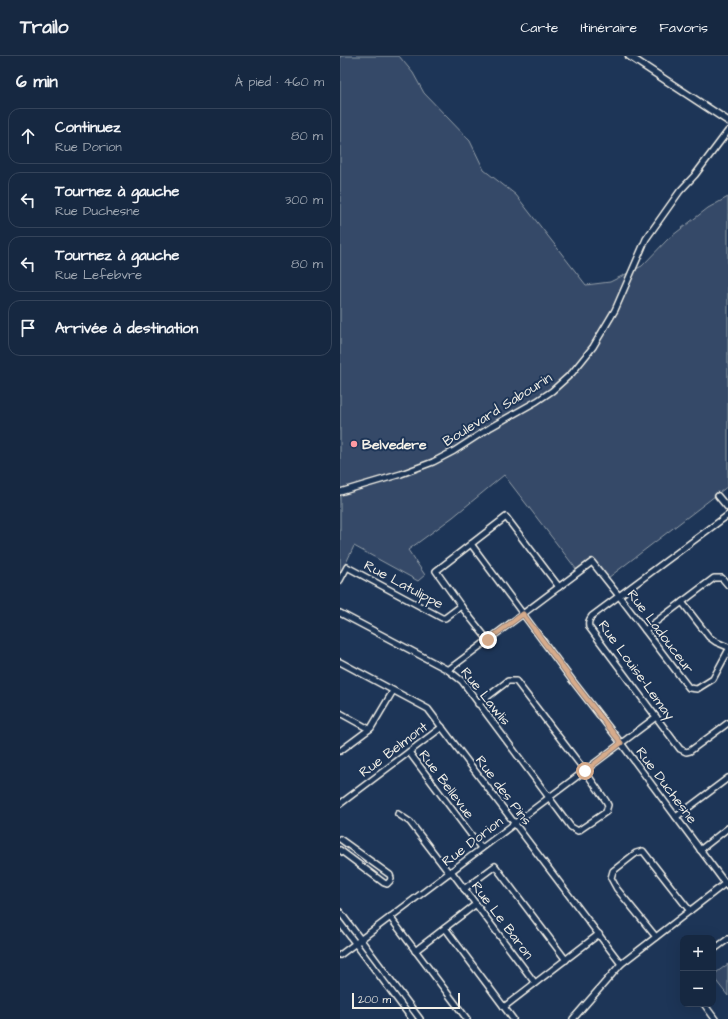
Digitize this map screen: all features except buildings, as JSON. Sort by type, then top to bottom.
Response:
[{"type":"main road","points":[[629,56],[728,121]]},
{"type":"street","name":"Boulevard Sabourin","points":[[340,492],[401,474],[433,462],[537,401],[552,391],[572,373],[593,347],[615,310],[646,239],[680,191],[695,175],[728,130]]},
{"type":"street","points":[[718,496],[728,508]]},
{"type":"street","name":"Rue Louise-Lemay","points":[[728,515],[592,616],[588,623],[589,627],[680,749],[686,752],[690,751],[728,723]]},
{"type":"street","points":[[448,670],[523,614],[559,586],[506,517],[436,571],[488,640]]},
{"type":"street","name":"Rue Duchesne","points":[[471,544],[727,884]]},
{"type":"street","name":"Rue Ladouceur","points":[[559,586],[592,562],[689,688],[697,689],[713,679],[728,651]]},
{"type":"street","name":"Rue Latulippe","points":[[340,580],[347,567],[442,618],[445,618],[461,606]]},
{"type":"street","points":[[645,630],[714,578],[722,578],[728,585]]},
{"type":"street","points":[[682,602],[709,637],[728,647]]},
{"type":"street","name":"Rue Lawlis","points":[[340,613],[448,670],[462,681],[548,798],[571,827],[578,831],[606,812],[608,805],[585,771]]},
{"type":"street","name":"Rue des Pins","points":[[340,662],[428,709],[621,964]]},
{"type":"street","points":[[478,704],[508,681],[516,681],[585,771]]},
{"type":"street","points":[[340,751],[371,728],[394,691]]},
{"type":"street","points":[[340,713],[369,729]]},
{"type":"street","name":"Rue Dorion","points":[[340,955],[656,717]]},
{"type":"street","name":"Rue Belmont","points":[[340,804],[442,727]]},
{"type":"street","name":"Rue Bellevue","points":[[409,752],[481,848]]},
{"type":"street","points":[[676,817],[728,778]]},
{"type":"street","name":"Rue Le Baron","points":[[398,814],[410,822],[476,904],[535,983]]},
{"type":"street","points":[[700,850],[728,828]]},
{"type":"street","points":[[340,839],[390,875],[390,881],[387,884],[384,883],[340,850]]},
{"type":"street","points":[[656,937],[617,889],[611,878],[613,871],[636,853],[643,851],[690,911]]},
{"type":"street","points":[[464,889],[495,866],[566,960]]},
{"type":"street","points":[[573,1019],[621,964],[727,884]]},
{"type":"street","points":[[415,951],[476,904]]},
{"type":"street","points":[[340,912],[420,1019]]},
{"type":"street","points":[[390,917],[467,1019]]},
{"type":"street","points":[[340,923],[412,1019]]},
{"type":"street","points":[[445,928],[513,1019]]},
{"type":"street","points":[[504,1006],[599,934]]},
{"type":"street","points":[[716,948],[728,939]]},
{"type":"street","points":[[706,1007],[716,1019]]},
{"type":"shaded area","points":[[340,56],[399,56],[413,73],[424,93],[470,141],[484,170],[516,195],[586,285],[610,282],[642,266],[668,239],[708,208],[728,197],[728,486],[608,578],[596,562],[580,574],[504,475],[453,517],[408,550],[425,575],[418,581],[354,546],[340,574]]},
{"type":"shaded area","points":[[728,964],[728,996],[716,981],[716,973]]},
{"type":"place","name":"Belvedere","points":[[354,444]]},
{"type":"route","points":[[488,640],[523,614],[621,743],[585,771]]}]
